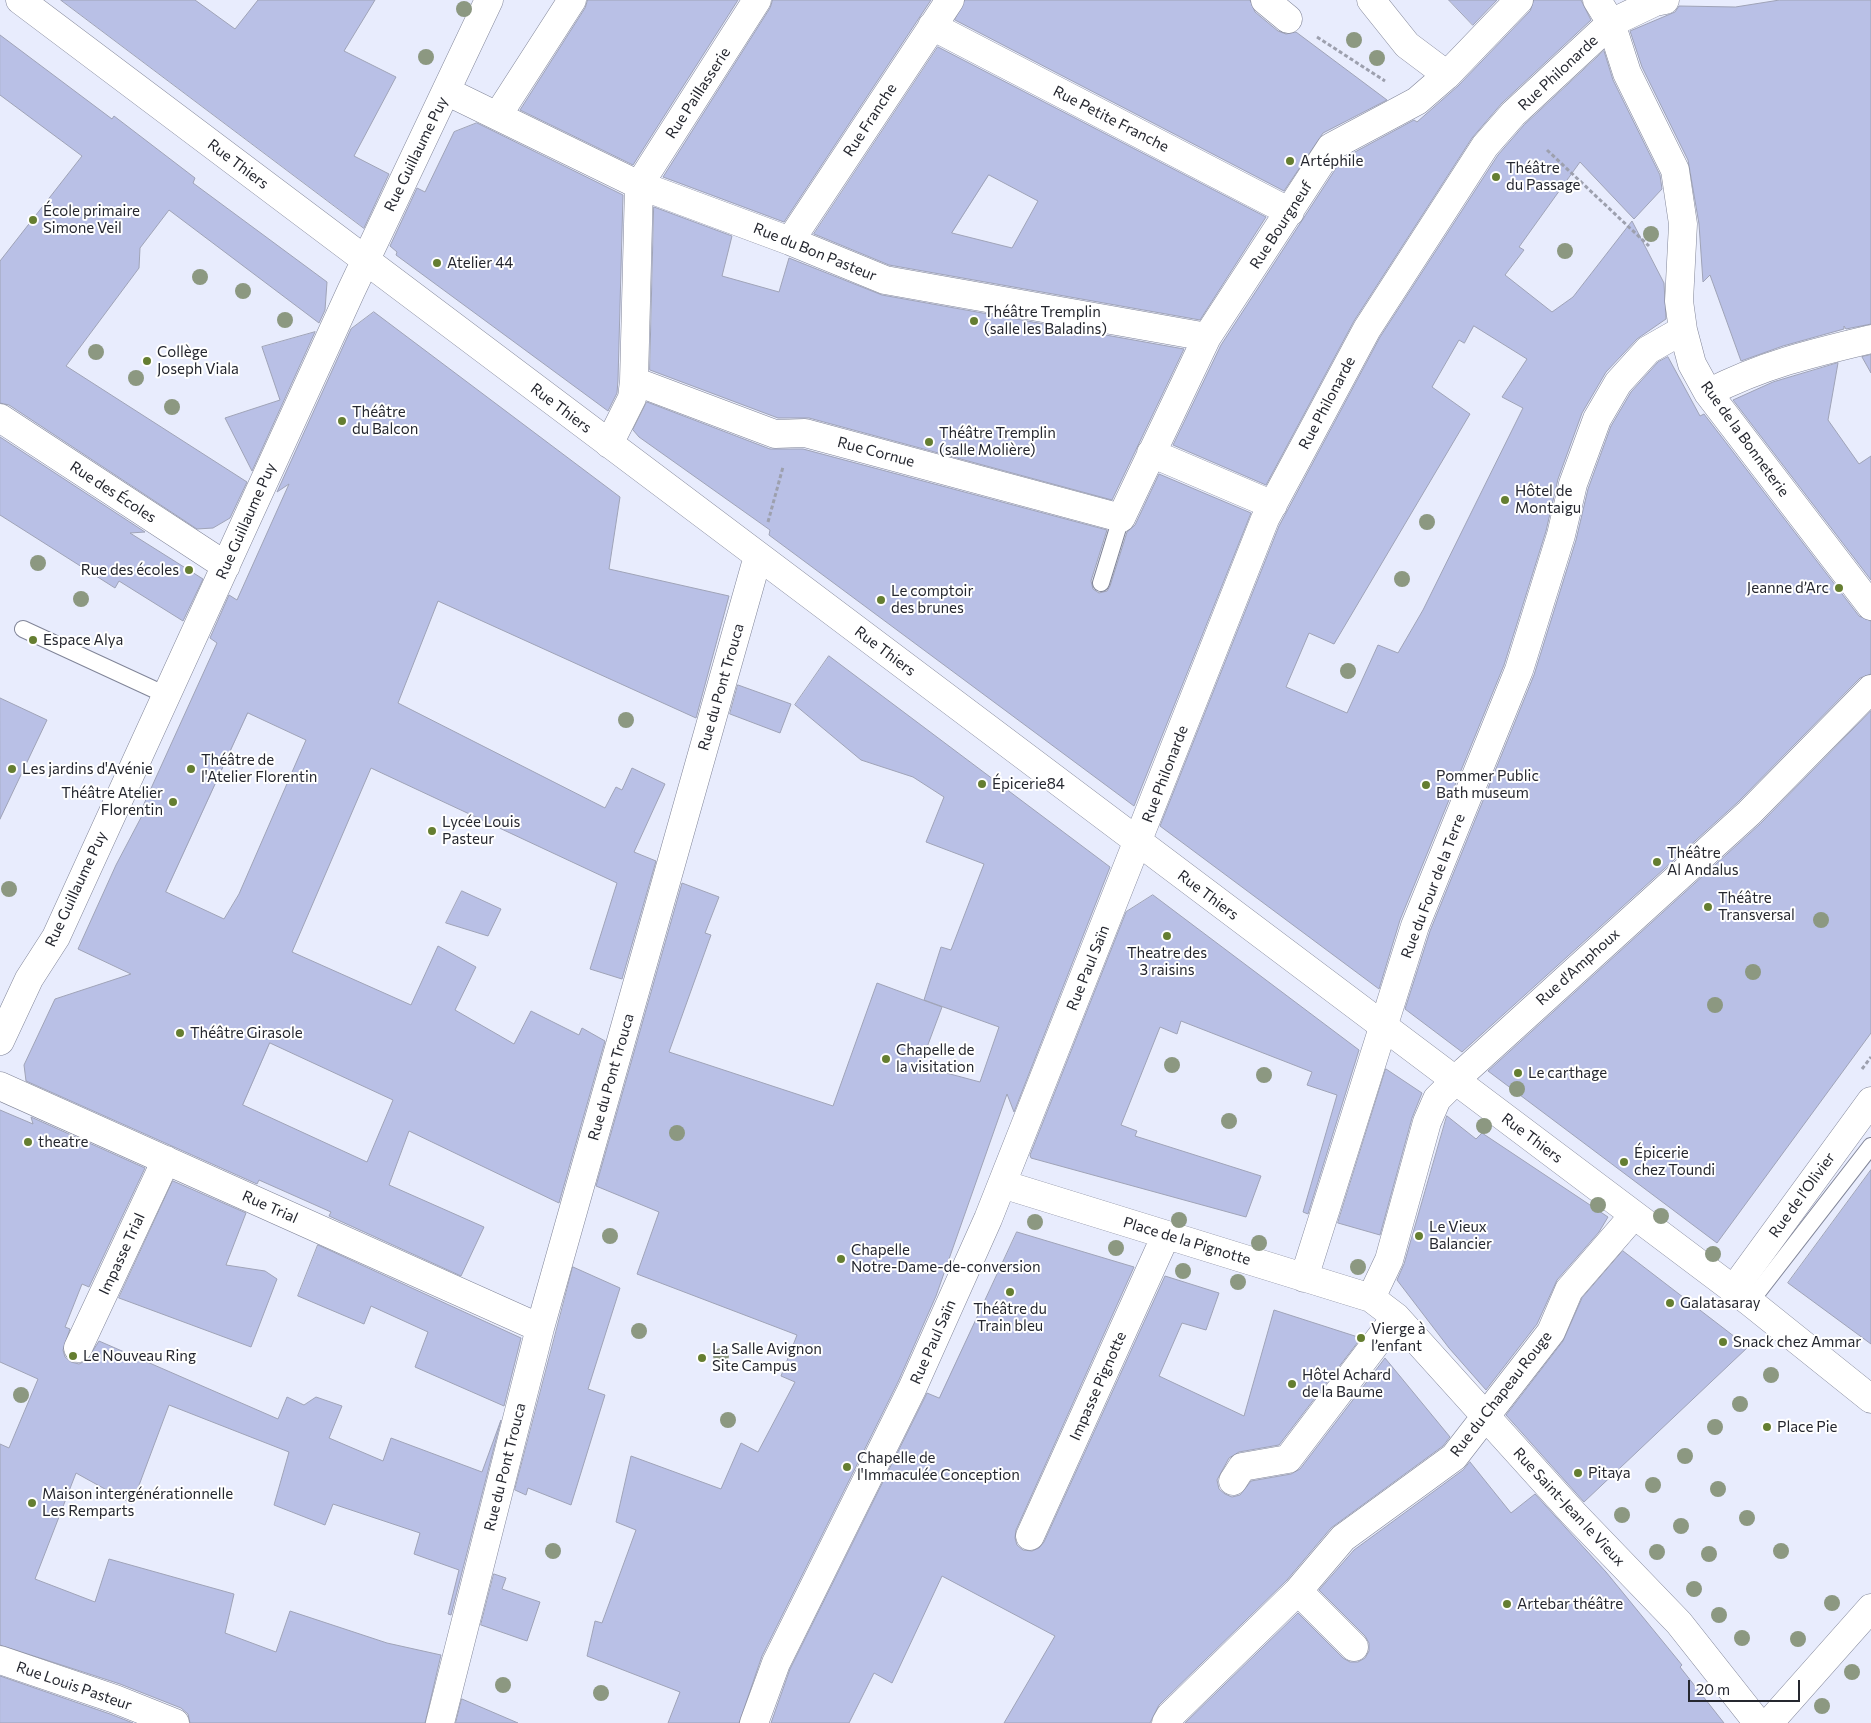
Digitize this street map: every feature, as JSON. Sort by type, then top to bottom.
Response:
[{"type":"street","name":"Rue Thiers","points":[[20,0],[1741,1296]]},
{"type":"street","name":"Rue Guillaume Puy","points":[[0,1041],[29,979],[56,937],[366,260],[489,0]]},
{"type":"street","points":[[498,115],[572,0]]},
{"type":"street","name":"Rue Paillasserie","points":[[639,185],[757,0]]},
{"type":"street","name":"Rue Franche","points":[[790,241],[950,0]]},
{"type":"street","points":[[1265,0],[1288,19]]},
{"type":"street","points":[[1371,0],[1407,45],[1447,75]]},
{"type":"street","name":"Rue Bourgneuf","points":[[1121,518],[1207,337],[1331,147],[1417,101],[1447,75],[1519,0]]},
{"type":"street","name":"Rue de la Bonneterie","points":[[1597,0],[1611,23],[1627,73],[1676,170],[1683,224],[1680,302],[1682,330],[1692,364],[1708,393],[1871,606]]},
{"type":"street","name":"Rue Philonarde","points":[[1138,842],[1265,518],[1367,329],[1485,146],[1512,114],[1611,23],[1655,2],[1665,0]]},
{"type":"street","name":"Rue Petite Franche","points":[[932,26],[1290,212]]},
{"type":"street","name":"Rue du Bon Pasteur","points":[[446,91],[639,185],[790,241],[885,280],[1207,337]]},
{"type":"street","points":[[609,444],[632,398],[634,381],[639,185]]},
{"type":"street","name":"Rue du Four de la Terre","points":[[1304,1278],[1415,926],[1519,670],[1561,535],[1573,484],[1597,419],[1618,383],[1648,350],[1682,330]]},
{"type":"street","points":[[1708,393],[1740,376],[1797,356],[1871,339]]},
{"type":"street","name":"Rue Cornue","points":[[634,381],[775,434],[805,433],[1121,518]]},
{"type":"street","name":"Rue des Écoles","points":[[0,418],[226,566]]},
{"type":"street","points":[[1151,453],[1273,505]]},
{"type":"street","name":"Rue du Pont Trouca","points":[[440,1723],[540,1328],[758,556]]},
{"type":"street","name":"Rue d'Amphoux","points":[[1371,1298],[1389,1260],[1424,1129],[1437,1099],[1454,1080],[1749,813],[1871,689]]},
{"type":"street","name":"Rue Paul Saïn","points":[[754,1723],[776,1663],[912,1389],[1002,1184],[1138,842]]},
{"type":"street","name":"Rue Trial","points":[[0,1086],[540,1328]]},
{"type":"street","name":"Rue de l'Olivier","points":[[1741,1296],[1871,1101]]},
{"type":"street","name":"Impasse Trial","points":[[78,1348],[166,1160]]},
{"type":"street","name":"Place de la Pignotte","points":[[1002,1184],[1371,1298]]},
{"type":"street","name":"Rue du Chapeau Rouge","points":[[1166,1723],[1170,1716],[1298,1591],[1343,1538],[1454,1456],[1486,1416],[1497,1398],[1551,1332],[1569,1290],[1634,1216]]},
{"type":"street","name":"Impasse Pignotte","points":[[1030,1536],[1166,1235]]},
{"type":"street","points":[[1741,1296],[1871,1399]]},
{"type":"street","name":"Rue Saint-Jean le Vieux","points":[[1371,1298],[1396,1317],[1572,1513],[1678,1623],[1758,1723]]},
{"type":"street","points":[[1233,1480],[1242,1467],[1288,1459],[1396,1317]]},
{"type":"street","points":[[1298,1591],[1354,1647]]},
{"type":"street","points":[[1768,1723],[1871,1608]]},
{"type":"street","name":"Rue Louis Pasteur","points":[[0,1660],[115,1699],[175,1723]]},
{"type":"lane","points":[[1101,583],[1121,518]]},
{"type":"lane","points":[[23,629],[166,695]]},
{"type":"lane","points":[[1741,1296],[1871,1146]]},
{"type":"path","points":[[1288,19],[1417,101]]},
{"type":"path","points":[[1547,150],[1651,248],[1682,266]]},
{"type":"path","points":[[758,556],[792,433]]},
{"type":"building","points":[[61,0],[195,0],[235,29],[258,0],[375,0],[344,51],[396,77],[354,156],[389,174],[364,228]]},
{"type":"building","points":[[588,0],[738,0],[633,165],[520,110],[585,8]]},
{"type":"building","points":[[773,0],[931,0],[784,222],[663,177],[770,8]]},
{"type":"building","points":[[965,0],[1250,0],[1255,12],[1278,31],[1286,34],[1296,32],[1387,100],[1323,133],[1284,191],[955,20]]},
{"type":"building","points":[[1449,0],[1497,0],[1473,25]]},
{"type":"building","points":[[1534,0],[1581,0],[1591,20],[1502,103],[1472,138],[1354,321],[1266,485],[1173,445],[1221,345],[1342,159],[1414,120],[1417,122],[1458,86],[1530,11]]},
{"type":"building","points":[[1780,0],[1871,0],[1871,324],[1846,329],[1844,326],[1844,329],[1783,346],[1741,361],[1710,275],[1703,282],[1699,224],[1688,160],[1642,67],[1630,31],[1675,12],[1679,6],[1735,7]]},
{"type":"building","points":[[0,35],[112,119],[114,116],[195,178],[193,183],[327,282],[325,310],[319,323],[169,210],[140,248],[139,268],[66,366],[247,482],[230,518],[213,528],[197,529],[9,405],[0,403],[0,261],[82,156],[0,95]]},
{"type":"building","points":[[938,47],[1266,217],[1200,320],[889,265],[814,234]],"holes":[[[989,175],[1038,201],[1012,248],[952,233]]]},
{"type":"building","points":[[1604,51],[1613,80],[1660,175],[1662,189],[1634,219],[1580,162],[1519,247],[1524,250],[1505,275],[1552,312],[1573,297],[1632,221],[1664,283],[1666,319],[1637,339],[1606,372],[1582,413],[1558,479],[1546,531],[1504,665],[1400,920],[1379,989],[1160,826],[1279,526],[1380,337],[1498,155],[1524,125]],"holes":[[[1474,326],[1527,359],[1502,397],[1523,408],[1423,610],[1398,653],[1378,645],[1347,713],[1286,687],[1309,633],[1334,644],[1470,414],[1432,387],[1459,340],[1464,343]]]},
{"type":"building","points":[[477,123],[623,195],[618,380],[617,393],[608,411],[396,255],[397,252],[390,246],[417,188],[425,192],[454,132]]},
{"type":"building","points":[[654,207],[732,236],[722,276],[779,292],[789,258],[882,295],[1184,349],[1112,500],[809,418],[778,418],[650,370]]},
{"type":"building","points":[[374,312],[620,497],[609,569],[729,596],[696,718],[438,601],[398,703],[605,808],[616,787],[622,790],[632,768],[665,784],[634,852],[656,861],[622,979],[590,969],[617,883],[371,768],[292,952],[411,1005],[438,946],[476,967],[455,1010],[514,1044],[531,1011],[579,1035],[582,1028],[605,1041],[559,1203],[409,1131],[389,1185],[484,1227],[461,1276],[329,1216],[331,1212],[259,1180],[257,1184],[26,1081],[24,1065],[55,999],[131,974],[78,949],[116,865],[146,808],[143,806],[217,643],[210,638],[229,595],[237,600],[289,484],[277,492],[351,329]],"holes":[[[248,713],[306,740],[239,894],[224,919],[166,892]],[[270,1043],[393,1100],[367,1162],[243,1105]]]},
{"type":"building","points":[[315,332],[252,471],[225,418],[280,400],[262,347]]},
{"type":"building","points":[[1871,355],[1871,373],[1862,357]]},
{"type":"building","points":[[1668,357],[1700,416],[1704,414],[1859,616],[1871,621],[1871,674],[1860,678],[1738,802],[1462,1052],[1405,1009],[1430,931],[1534,675],[1576,540],[1588,489],[1611,426],[1631,392],[1658,362]]},
{"type":"building","points":[[1838,363],[1828,420],[1859,464],[1871,456],[1871,580],[1733,400],[1773,382]]},
{"type":"building","points":[[647,402],[770,449],[803,449],[1107,530],[1091,581],[1093,589],[1099,593],[1107,591],[1110,586],[1127,532],[1135,525],[1159,474],[1251,513],[1134,806],[769,535],[770,530],[639,437],[633,430]]},
{"type":"building","points":[[0,437],[145,532],[130,533],[203,579],[183,621],[119,581],[115,588],[0,515]]},
{"type":"building","points":[[829,656],[1110,867],[1014,1112],[1007,1094],[936,1296],[898,1382],[762,1656],[739,1723],[668,1723],[680,1692],[587,1656],[595,1621],[602,1623],[636,1530],[616,1522],[631,1456],[721,1489],[741,1443],[758,1452],[795,1382],[781,1376],[797,1335],[637,1274],[659,1212],[596,1186],[682,883],[719,897],[705,933],[711,935],[669,1052],[833,1106],[877,983],[942,1007],[920,1066],[980,1082],[999,1027],[924,1000],[941,947],[951,950],[984,864],[926,842],[944,797],[913,777],[861,760],[795,705]]},
{"type":"building","points":[[738,685],[791,704],[780,733],[730,714]]},
{"type":"building","name":"Les jardins d'Avénie","points":[[0,698],[47,720],[0,819]]},
{"type":"building","points":[[1871,711],[1871,1033],[1717,1243],[1488,1071],[1760,824]]},
{"type":"building","points":[[462,891],[501,909],[488,936],[446,923]]},
{"type":"building","points":[[1153,895],[1359,1050],[1308,1214],[1303,1212],[1337,1095],[1307,1085],[1312,1072],[1181,1021],[1177,1034],[1160,1027],[1121,1125],[1137,1131],[1135,1136],[1261,1176],[1246,1217],[1031,1158],[1030,1155],[1126,912]]},
{"type":"building","points":[[1386,1069],[1422,1093],[1412,1118],[1380,1235],[1338,1223]]},
{"type":"building","points":[[0,1110],[33,1124],[31,1117],[145,1168],[89,1287],[82,1284],[65,1327],[70,1329],[63,1350],[65,1357],[71,1362],[79,1364],[87,1360],[99,1341],[278,1419],[287,1397],[304,1405],[316,1397],[342,1406],[329,1438],[383,1461],[391,1438],[482,1472],[501,1420],[451,1615],[448,1614],[459,1570],[414,1554],[420,1533],[333,1504],[325,1525],[274,1505],[289,1452],[169,1405],[132,1504],[76,1473],[35,1579],[95,1602],[109,1559],[234,1594],[225,1633],[276,1652],[290,1611],[387,1643],[441,1655],[425,1723],[190,1723],[188,1714],[181,1708],[120,1684],[0,1645],[0,1444],[9,1448],[38,1379],[0,1362]]},
{"type":"building","points":[[1447,1116],[1476,1139],[1482,1133],[1608,1217],[1599,1232],[1557,1280],[1537,1324],[1486,1390],[1449,1348],[1397,1280],[1404,1264]]},
{"type":"building","points":[[1871,1170],[1871,1344],[1788,1283]]},
{"type":"building","points":[[173,1181],[246,1213],[226,1265],[265,1271],[277,1279],[251,1347],[119,1298]]},
{"type":"building","points":[[1017,1232],[1134,1267],[1016,1530],[1015,1538],[1017,1545],[1023,1550],[1032,1551],[1039,1548],[1044,1542],[1165,1276],[1219,1293],[1206,1330],[1182,1323],[1159,1376],[1244,1416],[1274,1310],[1361,1338],[1279,1445],[1239,1452],[1229,1458],[1217,1480],[1219,1489],[1225,1494],[1232,1497],[1240,1495],[1251,1481],[1291,1474],[1300,1469],[1385,1358],[1450,1437],[1443,1446],[1331,1528],[1287,1580],[1159,1705],[1150,1723],[1004,1723],[1055,1636],[942,1576],[892,1683],[874,1673],[849,1723],[771,1723],[790,1669],[927,1393],[939,1398]]},
{"type":"building","points":[[318,1245],[521,1338],[504,1406],[415,1367],[428,1332],[371,1306],[364,1324],[298,1296]]},
{"type":"building","points":[[1623,1251],[1748,1347],[1584,1502],[1506,1415],[1563,1341],[1582,1298]]},
{"type":"building","points":[[573,1267],[620,1288],[588,1389],[605,1395],[571,1505],[528,1488],[526,1495],[515,1490]]},
{"type":"building","points":[[1470,1462],[1511,1513],[1535,1494],[1606,1572],[1682,1665],[1680,1667],[1724,1723],[1185,1723],[1298,1613],[1343,1658],[1350,1662],[1358,1662],[1365,1658],[1369,1651],[1369,1643],[1365,1636],[1319,1590],[1354,1550],[1463,1470]]},
{"type":"building","points":[[494,1574],[506,1578],[502,1589],[540,1602],[527,1641],[481,1625]]},
{"type":"building","points":[[0,1676],[110,1714],[133,1723],[0,1723]]},
{"type":"building","points":[[462,1699],[518,1723],[456,1723]]},
{"type":"place","name":"Artéphile","points":[[1290,161]]},
{"type":"place","name":"Théâtre du Passage","points":[[1496,177]]},
{"type":"place","name":"École primaire Simone Veil","points":[[33,220]]},
{"type":"place","name":"Atelier 44","points":[[437,263]]},
{"type":"place","name":"Théâtre Tremplin (salle les Baladins)","points":[[974,321]]},
{"type":"place","name":"Collège Joseph Viala","points":[[147,361]]},
{"type":"place","name":"Théâtre du Balcon","points":[[342,421]]},
{"type":"place","name":"Théâtre Tremplin (salle Molière)","points":[[929,442]]},
{"type":"place","name":"Hôtel de Montaigu","points":[[1505,500]]},
{"type":"place","name":"Rue des écoles","points":[[189,570]]},
{"type":"place","name":"Jeanne d’Arc","points":[[1839,588]]},
{"type":"place","name":"Le comptoir des brunes","points":[[881,600]]},
{"type":"place","name":"Espace Alya","points":[[33,640]]},
{"type":"place","name":"Les jardins d'Avénie","points":[[12,769]]},
{"type":"place","name":"Théâtre de l'Atelier Florentin","points":[[191,769]]},
{"type":"place","name":"Épicerie84","points":[[982,784]]},
{"type":"place","name":"Pommer Public Bath museum","points":[[1426,785]]},
{"type":"place","name":"Théâtre Atelier Florentin","points":[[173,802]]},
{"type":"place","name":"Lycée Louis Pasteur","points":[[432,831]]},
{"type":"place","name":"Théâtre Al Andalus","points":[[1657,862]]},
{"type":"place","name":"Théâtre Transversal","points":[[1708,907]]},
{"type":"place","name":"Theatre des 3 raisins","points":[[1167,936]]},
{"type":"place","name":"Théâtre Girasole","points":[[180,1033]]},
{"type":"place","name":"Chapelle de la visitation","points":[[886,1059]]},
{"type":"place","name":"Le carthage","points":[[1518,1073]]},
{"type":"place","name":"theatre","points":[[28,1142]]},
{"type":"place","name":"Épicerie chez Toundi","points":[[1624,1162]]},
{"type":"place","name":"Le Vieux Balancier","points":[[1419,1236]]},
{"type":"place","name":"Chapelle Notre-Dame-de-conversion","points":[[841,1259]]},
{"type":"place","name":"Théâtre du Train bleu","points":[[1010,1292]]},
{"type":"place","name":"Galatasaray","points":[[1670,1303]]},
{"type":"place","name":"Vierge à l’enfant","points":[[1361,1338]]},
{"type":"place","name":"Snack chez Ammar","points":[[1723,1342]]},
{"type":"place","name":"Le Nouveau Ring","points":[[73,1356]]},
{"type":"place","name":"La Salle Avignon Site Campus","points":[[702,1358]]},
{"type":"place","name":"Hôtel Achard de la Baume","points":[[1292,1384]]},
{"type":"place","name":"Place Pie","points":[[1767,1427]]},
{"type":"place","name":"Chapelle de l'Immaculée Conception","points":[[847,1467]]},
{"type":"place","name":"Pitaya","points":[[1578,1473]]},
{"type":"place","name":"Maison intergénérationnelle Les Remparts","points":[[32,1503]]},
{"type":"place","name":"Artebar théâtre","points":[[1507,1604]]}]
